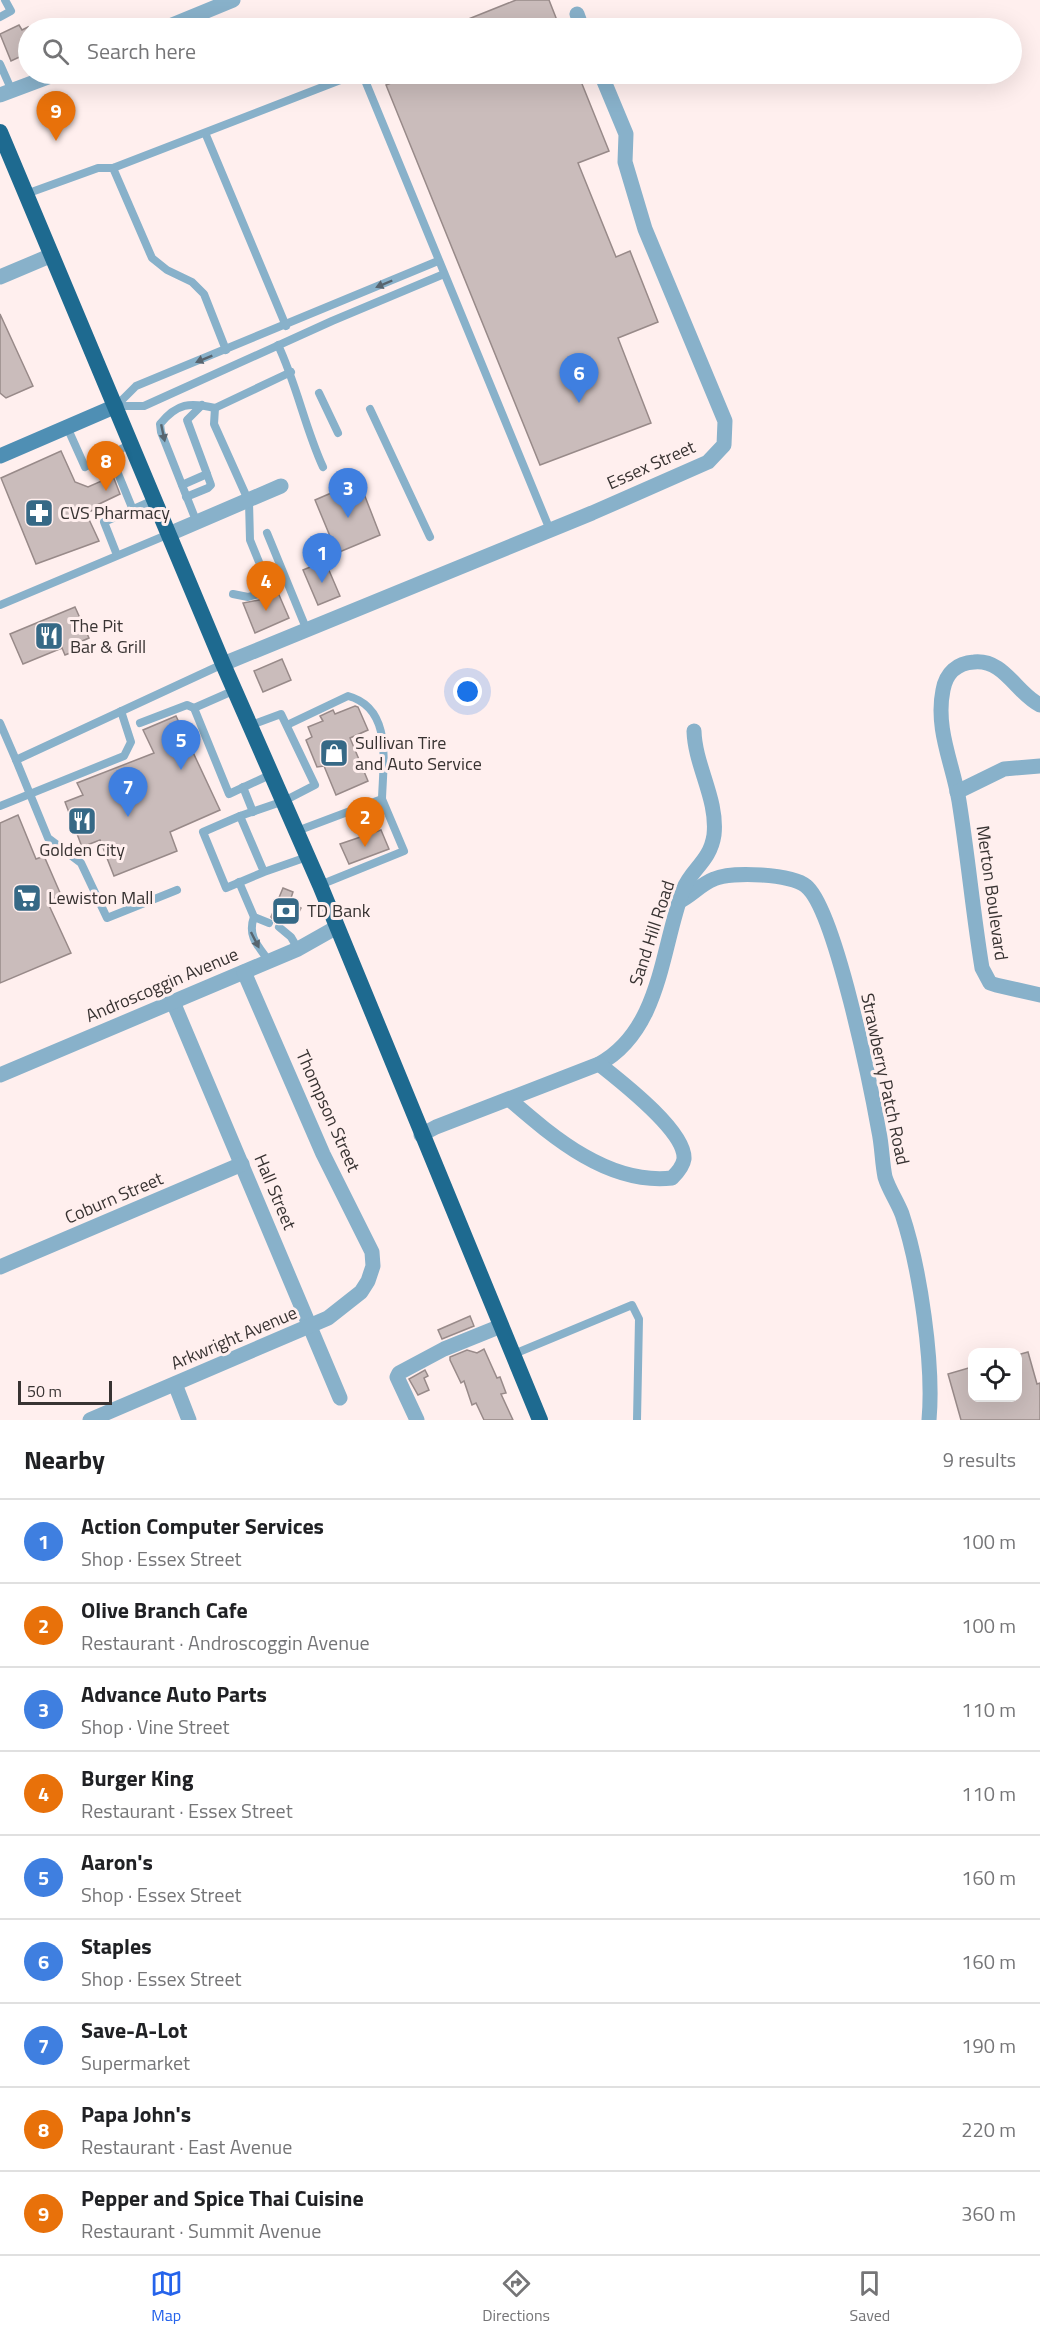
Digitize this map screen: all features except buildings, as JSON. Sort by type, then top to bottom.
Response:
[{"type":"highway","points":[[0,132],[223,664],[320,885],[540,1420]]},
{"type":"main road","points":[[0,456],[116,406]]},
{"type":"street","points":[[189,18],[233,0]]},
{"type":"street","points":[[6,93],[30,84]]},
{"type":"street","name":"Essex Street","points":[[223,664],[306,628],[550,530],[708,462],[724,445],[725,421],[645,229],[625,162],[626,134],[605,84]]},
{"type":"street","points":[[1,273],[52,255]]},
{"type":"street","points":[[169,534],[249,502],[281,486]]},
{"type":"street","name":"Merton Boulevard","points":[[1040,705],[994,665],[974,662],[961,664],[951,672],[943,689],[942,722],[948,762],[957,792],[984,973],[990,983],[1040,994]]},
{"type":"street","name":"Sand Hill Road","points":[[422,1135],[599,1064],[630,1037],[648,1006],[686,885],[710,853],[714,834],[711,802],[697,761],[694,731]]},
{"type":"street","points":[[957,792],[1004,769],[1040,766]]},
{"type":"street","name":"Strawberry Patch Road","points":[[680,901],[720,877],[772,876],[796,880],[807,886],[825,915],[833,937],[870,1088],[886,1178],[902,1214],[920,1289],[927,1354],[929,1420]]},
{"type":"street","name":"Androscoggin Avenue","points":[[0,1075],[298,949],[337,927]]},
{"type":"street","name":"Thompson Street","points":[[244,972],[323,1154],[372,1252],[373,1266]]},
{"type":"street","name":"Hall Street","points":[[173,1002],[340,1398]]},
{"type":"street","points":[[509,1099],[556,1139],[603,1164],[641,1179],[672,1178],[679,1171],[684,1159],[664,1121],[642,1097],[599,1064]]},
{"type":"street","name":"Coburn Street","points":[[0,1267],[242,1164]]},
{"type":"street","name":"Arkwright Avenue","points":[[90,1420],[310,1327],[340,1310],[361,1292],[373,1266]]},
{"type":"street","points":[[417,1420],[398,1377],[399,1372],[444,1349],[501,1326]]},
{"type":"street","points":[[175,1384],[189,1420]]},
{"type":"lane","points":[[0,17],[11,11],[5,0]]},
{"type":"lane","points":[[0,65],[6,93]]},
{"type":"lane","points":[[26,194],[98,168],[113,168],[206,135],[331,84]]},
{"type":"lane","points":[[366,84],[550,530]]},
{"type":"lane","points":[[206,135],[285,326]]},
{"type":"lane","points":[[113,168],[152,258],[167,270],[192,282],[204,294],[226,350]]},
{"type":"lane","points":[[116,406],[136,386],[327,309],[438,261]]},
{"type":"lane","points":[[116,406],[144,406],[332,321],[444,274]]},
{"type":"lane","points":[[327,309],[332,321]]},
{"type":"lane","points":[[278,345],[291,372],[312,444],[323,467]]},
{"type":"lane","points":[[197,523],[161,432],[160,424],[180,407],[195,403],[215,408],[291,372]]},
{"type":"lane","points":[[319,393],[338,433]]},
{"type":"lane","points":[[186,497],[211,485],[187,420],[202,405]]},
{"type":"lane","points":[[215,408],[214,424],[249,502],[250,540],[266,579],[266,589],[262,593],[248,597],[233,594]]},
{"type":"lane","points":[[370,409],[430,537]]},
{"type":"lane","points":[[67,427],[85,467],[131,444]]},
{"type":"lane","points":[[110,454],[133,510]]},
{"type":"lane","points":[[182,485],[207,474]]},
{"type":"lane","points":[[117,555],[104,522],[154,500]]},
{"type":"lane","points":[[267,533],[306,628]]},
{"type":"lane","points":[[0,605],[169,534]]},
{"type":"lane","points":[[16,760],[223,664]]},
{"type":"lane","points":[[194,708],[235,690]]},
{"type":"lane","points":[[287,725],[348,696],[362,700],[374,714],[384,737],[382,799],[404,851],[320,885]]},
{"type":"lane","points":[[140,723],[187,705],[194,708],[229,794],[272,774]]},
{"type":"lane","points":[[0,806],[124,756],[131,742],[121,711]]},
{"type":"lane","points":[[251,725],[281,714],[315,785],[284,801],[203,832],[226,888],[307,857]]},
{"type":"lane","points":[[0,723],[48,838],[81,863],[107,918],[177,890]]},
{"type":"lane","points":[[243,787],[253,812]]},
{"type":"lane","points":[[297,831],[382,799]]},
{"type":"lane","points":[[240,816],[264,872]]},
{"type":"lane","points":[[239,882],[254,917],[250,928],[252,937],[268,961]]},
{"type":"lane","points":[[254,917],[269,923]]},
{"type":"lane","points":[[279,927],[291,937],[298,949]]},
{"type":"lane","points":[[512,1355],[632,1305],[639,1319],[637,1420]]},
{"type":"place","name":"Pepper and Spice Thai Cuisine","points":[[56,141]]},
{"type":"place","name":"Staples","points":[[579,403]]},
{"type":"place","name":"Papa John's","points":[[106,491]]},
{"type":"place","name":"CVS Pharmacy","points":[[39,513]]},
{"type":"place","name":"Advance Auto Parts","points":[[348,518]]},
{"type":"place","name":"Action Computer Services","points":[[322,583]]},
{"type":"place","name":"Burger King","points":[[266,611]]},
{"type":"place","name":"The Pit Bar & Grill","points":[[49,636]]},
{"type":"place","name":"Sullivan Tire and Auto Service","points":[[334,753]]},
{"type":"place","name":"Aaron's","points":[[181,770]]},
{"type":"place","name":"Save-A-Lot","points":[[128,817]]},
{"type":"place","name":"Golden City","points":[[82,821]]},
{"type":"place","name":"Olive Branch Cafe","points":[[365,847]]},
{"type":"place","name":"Lewiston Mall","points":[[27,898]]},
{"type":"place","name":"TD Bank","points":[[286,911]]}]
